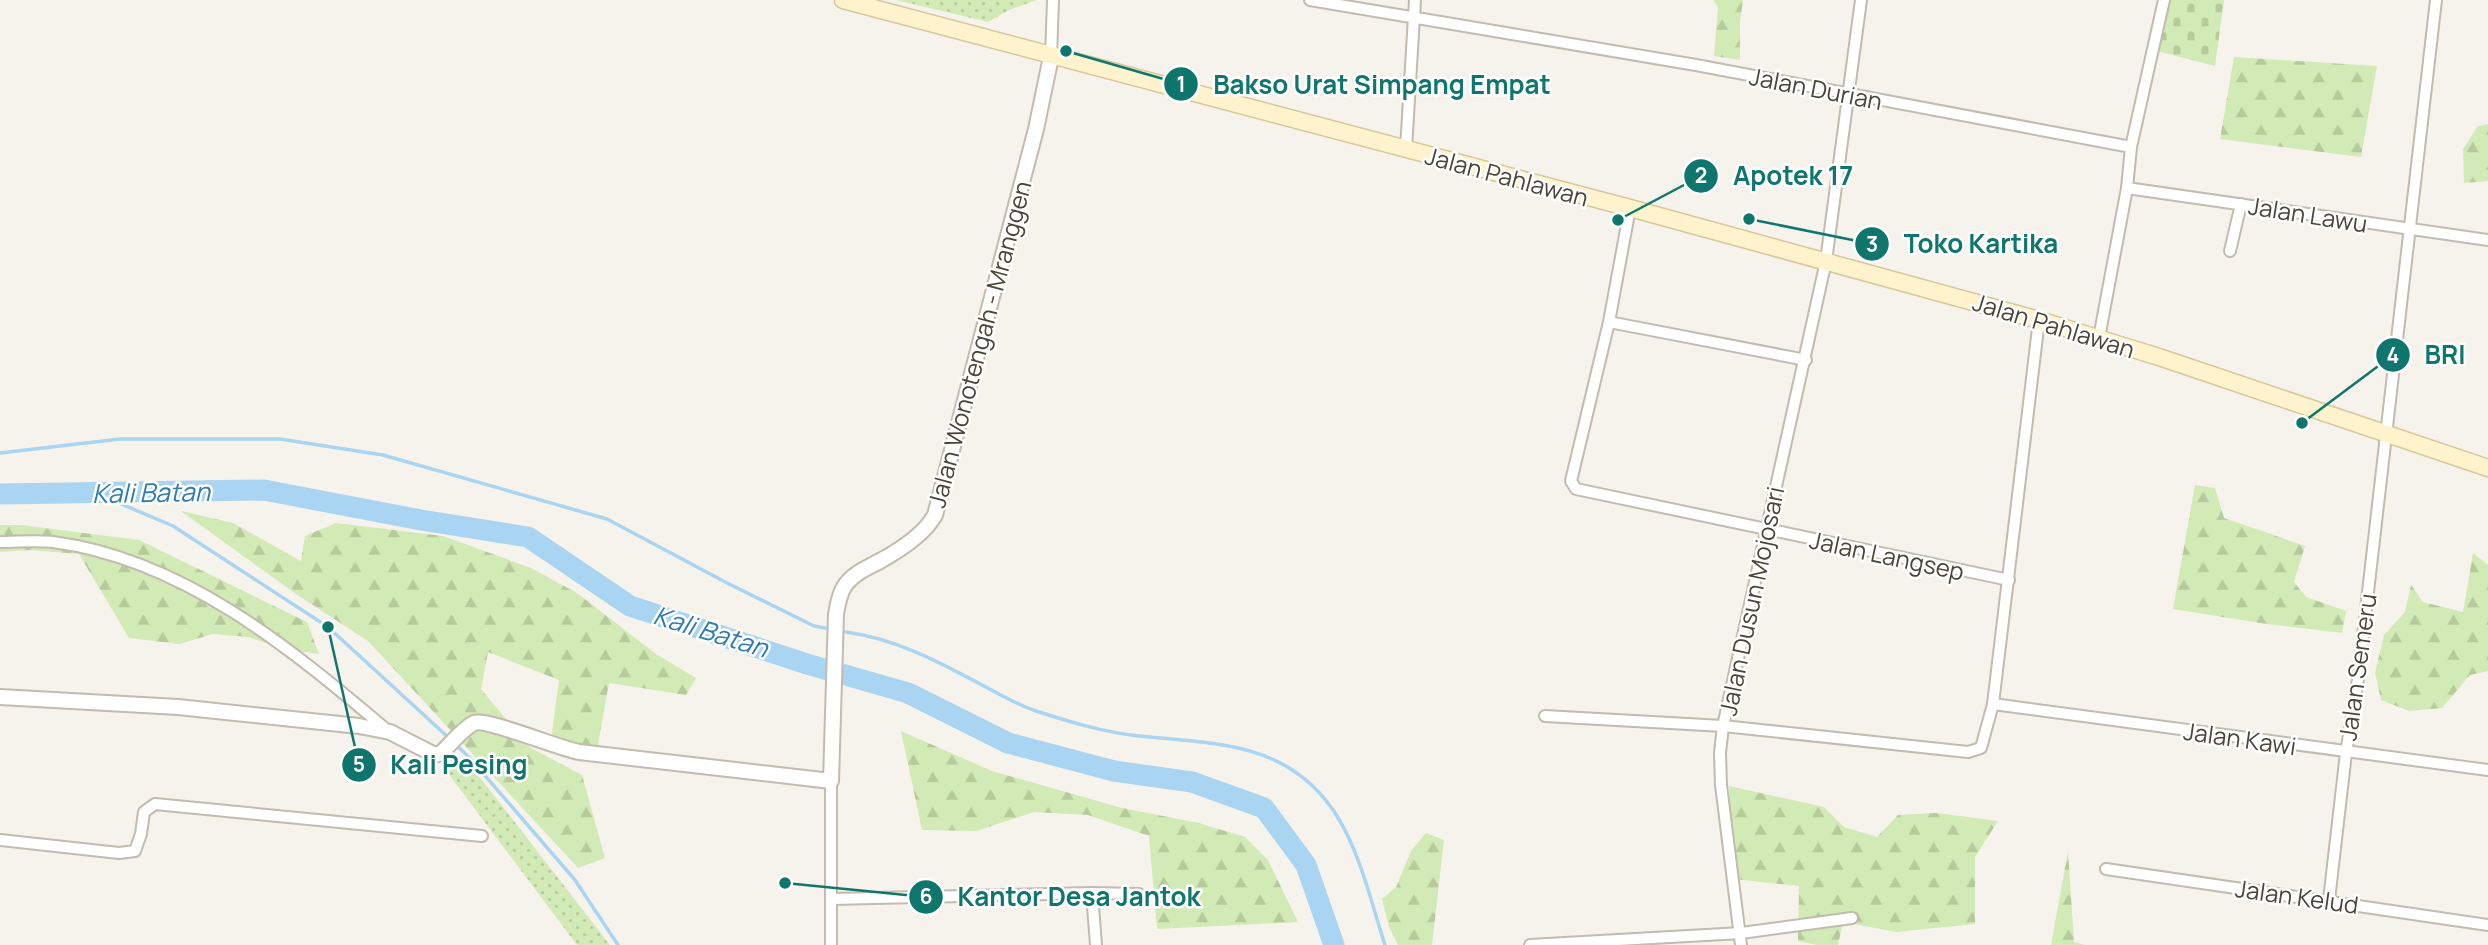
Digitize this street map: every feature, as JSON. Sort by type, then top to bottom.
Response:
[{"type":"main road","name":"Jalan Pahlawan","points":[[843,0],[1630,208],[2039,320],[2488,468]]},
{"type":"street","points":[[1051,57],[1053,0]]},
{"type":"street","name":"Jalan Durian","points":[[1310,0],[1696,65],[2131,147]]},
{"type":"street","points":[[1406,149],[1415,0]]},
{"type":"street","name":"Jalan Dusun Mojosari","points":[[1741,945],[1721,785],[1723,726],[1826,261],[1861,0]]},
{"type":"street","points":[[2099,338],[2127,188],[2131,147],[2164,0]]},
{"type":"street","name":"Jalan Semeru","points":[[2329,900],[2346,753],[2358,679],[2436,0]]},
{"type":"street","name":"Jalan Wonotengah - Mranggen","points":[[831,780],[836,614],[840,594],[854,576],[885,558],[929,526],[939,507],[1036,129],[1051,57]]},
{"type":"street","name":"Jalan Lawu","points":[[2127,188],[2488,240]]},
{"type":"street","points":[[2230,251],[2241,204]]},
{"type":"street","points":[[1630,208],[1609,322],[1806,360]]},
{"type":"street","points":[[1545,716],[1723,726],[1977,751],[1985,742],[1993,704],[2039,320]]},
{"type":"street","name":"Jalan Langsep","points":[[1609,322],[1571,481],[1576,489],[2009,580]]},
{"type":"street","points":[[0,542],[52,542],[134,561],[225,606],[325,678],[390,732],[435,755],[452,744],[468,727],[487,722],[555,747],[579,752],[831,780],[831,945]]},
{"type":"street","points":[[0,697],[178,707],[359,726],[390,732]]},
{"type":"street","name":"Jalan Kawi","points":[[1993,704],[2488,770]]},
{"type":"street","points":[[0,840],[119,853],[135,851],[142,834],[144,811],[155,804],[482,836]]},
{"type":"street","name":"Jalan Kelud","points":[[2105,869],[2488,925]]},
{"type":"street","points":[[1092,893],[1096,945]]},
{"type":"street","points":[[831,899],[1139,894]]},
{"type":"street","points":[[1530,945],[1741,933],[1852,918]]},
{"type":"green space","points":[[896,0],[1037,0],[1009,10],[988,22]]},
{"type":"green space","points":[[1713,0],[1743,0],[1740,60],[1714,56],[1718,7]]},
{"type":"green space","points":[[2168,0],[2224,0],[2215,66],[2157,51]]},
{"type":"green space","points":[[2234,57],[2377,66],[2361,157],[2220,139]]},
{"type":"green space","points":[[2488,124],[2488,181],[2464,183],[2463,149],[2478,126]]},
{"type":"green space","points":[[2195,485],[2215,488],[2224,518],[2305,546],[2294,582],[2306,597],[2346,611],[2342,633],[2173,609]]},
{"type":"green space","points":[[181,511],[233,523],[301,561],[305,536],[336,523],[443,536],[531,568],[577,593],[656,654],[696,678],[686,695],[609,683],[597,750],[551,740],[559,680],[488,652],[481,689],[529,747],[582,775],[605,858],[578,868],[368,641],[296,594]]},
{"type":"green space","points":[[0,525],[21,525],[139,540],[307,622],[319,654],[289,650],[248,637],[213,634],[179,644],[129,638],[79,554],[30,550],[0,552]]},
{"type":"green space","points":[[2473,553],[2488,565],[2488,671],[2470,675],[2442,708],[2409,711],[2381,700],[2375,673],[2384,635],[2405,612],[2411,585],[2423,602],[2463,612]]},
{"type":"green space","points":[[901,731],[992,771],[1122,808],[1199,823],[1245,837],[1268,860],[1298,922],[1157,929],[1149,836],[1088,815],[1034,812],[976,831],[922,830]]},
{"type":"green space","points":[[446,755],[461,760],[482,780],[610,945],[577,945],[442,765]]},
{"type":"green space","points":[[1729,786],[1824,807],[1844,827],[1877,837],[1898,815],[1937,813],[1998,821],[1975,857],[1975,924],[1896,932],[1843,922],[1838,945],[1798,941],[1799,886],[1734,879]]},
{"type":"green space","points":[[1426,833],[1444,840],[1432,945],[1398,945],[1389,927],[1382,899],[1396,887],[1411,851]]},
{"type":"green space","points":[[2068,851],[2074,942],[2085,945],[2051,945]]},
{"type":"waterway","points":[[0,453],[120,439],[280,439],[383,455],[607,519],[729,584],[814,626],[825,628]]},
{"type":"waterway","name":"Kali Batan","points":[[0,494],[264,490],[528,537],[630,606],[807,664],[908,693],[1008,743],[1114,771],[1192,782],[1264,808],[1306,865],[1334,945]]},
{"type":"waterway","points":[[93,492],[173,526],[328,627],[449,738]]},
{"type":"waterway","points":[[846,632],[883,640],[917,653],[1029,709],[1112,732],[1196,741],[1249,751],[1274,760],[1297,773],[1318,791],[1345,831],[1365,879],[1385,945]]},
{"type":"waterway","points":[[454,743],[575,880],[618,945]]},
{"type":"place","name":"Bakso Urat Simpang Empat","points":[[1066,51]]},
{"type":"place","name":"Toko Kartika","points":[[1749,219]]},
{"type":"place","name":"Apotek 17","points":[[1618,220]]},
{"type":"place","name":"BRI","points":[[2302,423]]},
{"type":"place","name":"Kali Pesing","points":[[328,627]]},
{"type":"place","name":"Kantor Desa Jantok","points":[[785,883]]}]
